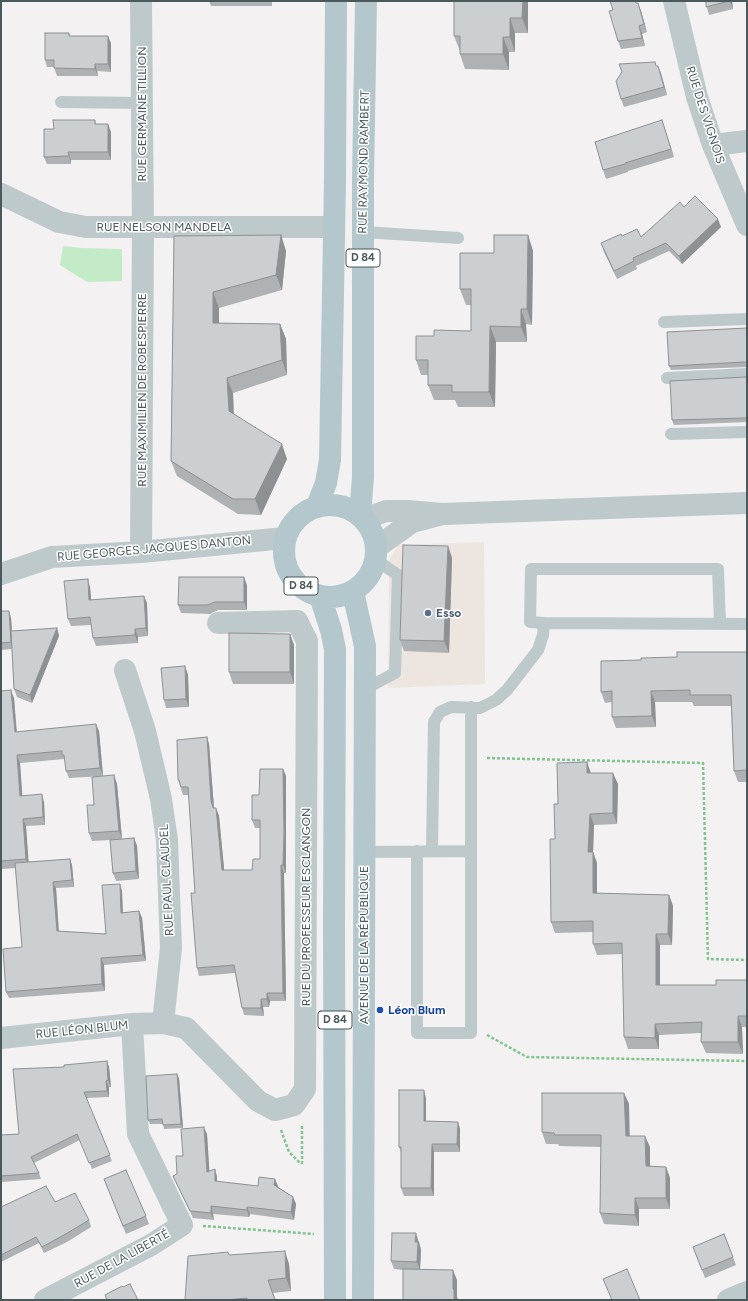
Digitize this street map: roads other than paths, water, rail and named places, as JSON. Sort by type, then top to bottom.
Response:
[{"type":"main road","name":"D 84","points":[[316,506],[326,483],[330,460],[336,1]]},
{"type":"main road","name":"RUE RAYMOND RAMBERT","points":[[362,517],[364,477],[366,1]]},
{"type":"main road","name":"D 84","points":[[362,517],[347,507],[332,504],[316,506],[303,513],[292,524],[286,538],[284,553],[287,568],[294,581],[306,591],[331,598],[353,592],[364,583],[372,572],[376,553]]},
{"type":"main road","points":[[362,517],[371,527],[375,537],[376,553]]},
{"type":"main road","name":"AVENUE DE LA RÉPUBLIQUE","points":[[353,592],[365,646],[363,1300]]},
{"type":"main road","name":"D 84","points":[[320,596],[335,648],[335,1300]]},
{"type":"street","name":"RUE GERMAINE TILLION","points":[[142,1],[143,228]]},
{"type":"street","name":"RUE DES VIGNOIS","points":[[674,1],[697,97],[713,145],[747,225]]},
{"type":"street","points":[[713,145],[747,141]]},
{"type":"street","name":"RUE NELSON MANDELA","points":[[1,194],[59,222],[86,227],[334,227]]},
{"type":"street","name":"RUE MAXIMILIEN DE ROBESPIERRE","points":[[141,552],[143,228]]},
{"type":"street","points":[[362,517],[386,511],[442,514],[747,503]]},
{"type":"street","points":[[376,553],[412,522],[442,514]]},
{"type":"street","name":"RUE GEORGES JACQUES DANTON","points":[[1,574],[52,557],[141,552],[286,538]]},
{"type":"street","name":"RUE DU PROFESSEUR ESCLANGON","points":[[163,1023],[186,1028],[258,1101],[275,1110],[294,1105],[305,1090],[308,641],[297,622],[218,623]]},
{"type":"street","name":"RUE PAUL CLAUDEL","points":[[124,670],[145,731],[161,799],[167,840],[171,948],[163,1023]]},
{"type":"street","name":"RUE LÉON BLUM","points":[[1,1038],[132,1024],[163,1023]]},
{"type":"street","name":"RUE DE LA LIBERTÉ","points":[[45,1300],[151,1245],[182,1225],[138,1134],[132,1024]]},
{"type":"street","points":[[728,1300],[747,1292]]},
{"type":"lane","points":[[61,102],[142,103]]},
{"type":"lane","points":[[364,232],[458,238]]},
{"type":"lane","points":[[664,322],[747,320]]},
{"type":"lane","points":[[667,378],[747,374]]},
{"type":"lane","points":[[671,434],[747,432]]},
{"type":"lane","points":[[365,689],[395,673],[398,575],[376,553]]},
{"type":"lane","points":[[720,624],[718,569],[531,569],[530,622],[544,624],[720,624],[747,624]]},
{"type":"lane","points":[[432,851],[434,722],[440,712],[451,707],[480,708],[496,700],[507,690],[538,650],[543,636],[544,624]]},
{"type":"lane","points":[[417,851],[417,1033],[471,1033],[471,708]]},
{"type":"lane","points":[[364,852],[471,851]]},
{"type":"place","name":"Esso","points":[[428,613]]},
{"type":"place","name":"Léon Blum","points":[[380,1010]]}]
